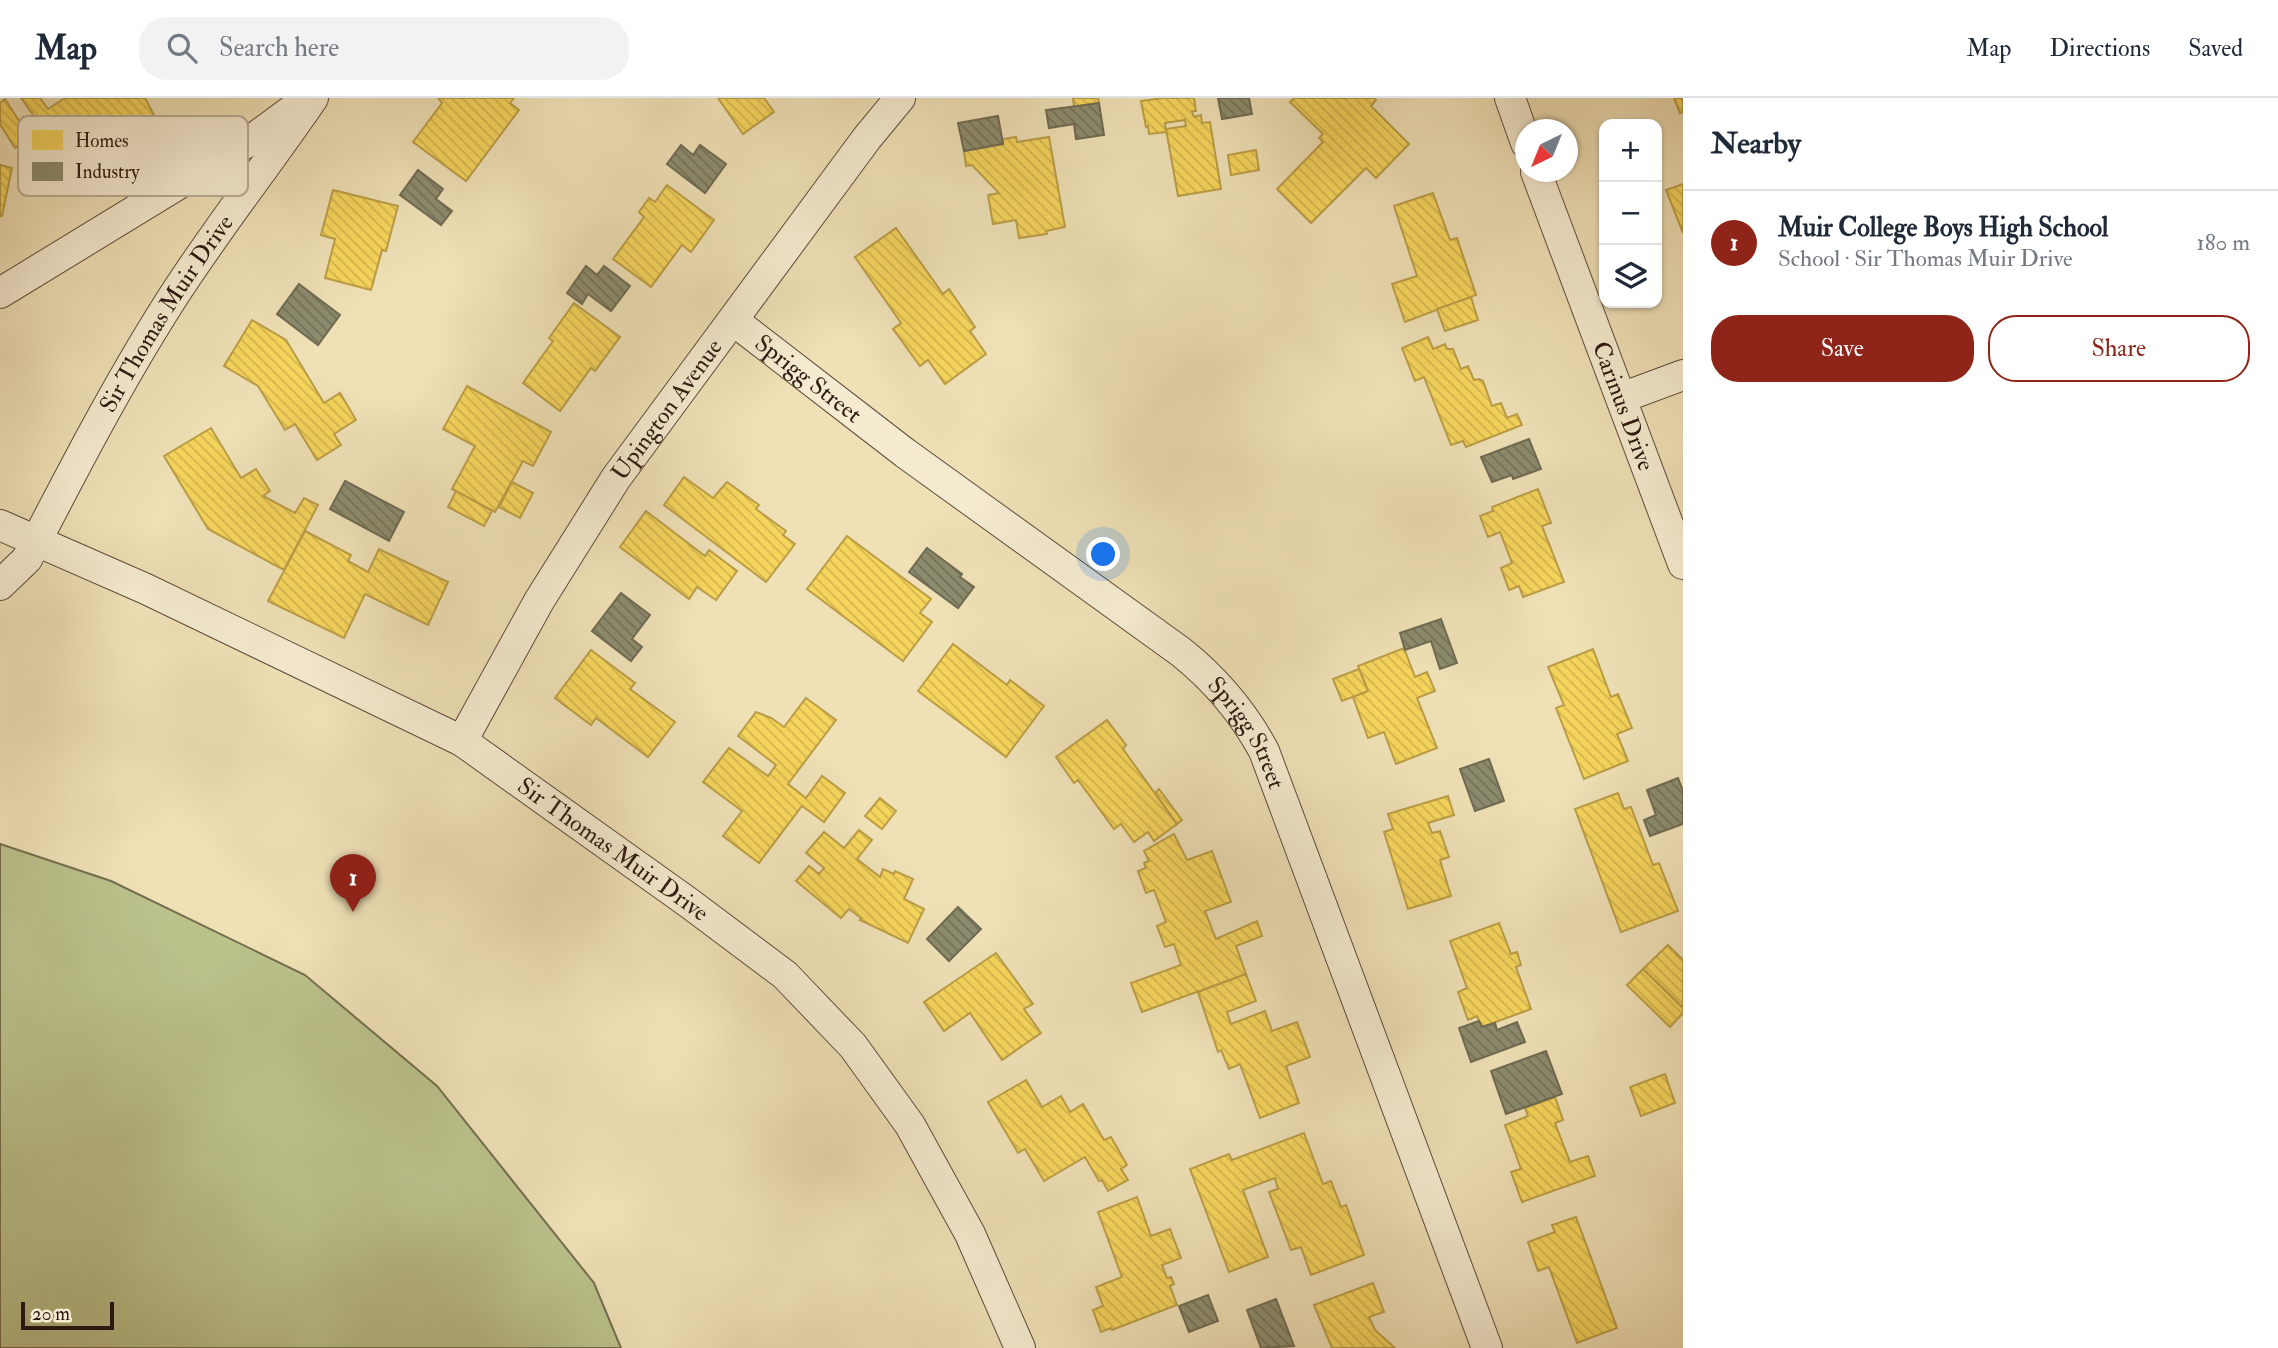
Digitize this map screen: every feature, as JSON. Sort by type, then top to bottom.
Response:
[{"type":"street","points":[[248,142],[307,98]]},
{"type":"street","name":"Sir Thomas Muir Drive","points":[[248,188],[313,98]]},
{"type":"street","name":"Upington Avenue","points":[[462,741],[539,601],[616,478],[867,138],[900,98]]},
{"type":"street","points":[[1510,98],[1517,119]]},
{"type":"street","name":"Carinus Drive","points":[[1540,182],[1683,564]]},
{"type":"street","points":[[0,293],[159,196]]},
{"type":"street","name":"Sir Thomas Muir Drive","points":[[0,585],[27,559],[137,355],[208,244],[243,196]]},
{"type":"street","name":"Sprigg Street","points":[[734,321],[905,453],[1181,652],[1204,670],[1249,723],[1264,751],[1488,1348]]},
{"type":"street","points":[[1621,398],[1683,375]]},
{"type":"street","name":"Sir Thomas Muir Drive","points":[[0,525],[146,589],[462,741],[785,975],[853,1046],[910,1125],[970,1234],[1020,1348]]},
{"type":"green space","points":[[0,844],[111,881],[305,975],[437,1086],[594,1283],[621,1348],[0,1348]]},
{"type":"building: Homes","points":[[21,98],[40,98],[48,109],[65,98],[145,98],[154,115],[153,116],[34,116]]},
{"type":"building: Homes","points":[[438,98],[514,98],[510,103],[519,110],[466,181],[413,142],[442,103]]},
{"type":"building: Homes","points":[[718,98],[764,98],[774,112],[743,134]]},
{"type":"building: Homes","points":[[1073,98],[1098,98],[1099,103],[1074,107]]},
{"type":"building: Homes","points":[[1194,98],[1194,117],[1201,115],[1202,123],[1210,122],[1221,189],[1178,196],[1166,129],[1186,126],[1185,120],[1165,123],[1166,132],[1149,134],[1141,101]]},
{"type":"building: Homes","points":[[1294,98],[1374,98],[1376,100],[1371,106],[1409,144],[1376,178],[1366,168],[1311,223],[1277,189],[1323,142],[1319,138],[1323,134],[1290,102]]},
{"type":"building: Homes","points":[[1674,98],[1683,98],[1683,112],[1680,113]]},
{"type":"building: Homes","points":[[5,99],[18,119],[18,146],[15,148],[0,124],[0,103]]},
{"type":"building: Homes","points":[[1016,137],[1017,142],[1049,137],[1065,227],[1046,231],[1047,234],[1019,238],[1016,220],[993,224],[988,195],[999,193],[972,165],[966,166],[964,151],[1003,144],[1003,139]]},
{"type":"building: Homes","points":[[1256,150],[1259,170],[1231,175],[1228,155]]},
{"type":"building: Homes","points":[[0,165],[12,168],[2,216],[0,216]]},
{"type":"building: Homes","points":[[1683,184],[1683,233],[1666,190]]},
{"type":"building: Homes","points":[[667,185],[714,220],[691,252],[682,245],[651,287],[613,259],[644,217],[639,212],[649,198],[655,202]]},
{"type":"building: Homes","points":[[333,190],[398,206],[386,251],[382,250],[371,290],[325,278],[335,239],[321,235]]},
{"type":"building: Homes","points":[[1433,193],[1450,240],[1457,238],[1476,295],[1405,322],[1392,284],[1417,276],[1394,206]]},
{"type":"building: Homes","points":[[896,228],[943,294],[949,289],[975,327],[970,331],[986,354],[945,384],[928,360],[920,366],[893,329],[901,323],[855,257]]},
{"type":"building: Homes","points":[[1471,297],[1478,320],[1445,331],[1437,309]]},
{"type":"building: Homes","points":[[574,303],[620,337],[595,371],[591,368],[560,411],[523,383],[553,341],[549,338]]},
{"type":"building: Homes","points":[[252,320],[286,340],[324,403],[340,393],[356,420],[334,434],[341,445],[317,460],[295,424],[285,430],[258,386],[224,366]]},
{"type":"building: Homes","points":[[1428,337],[1433,349],[1445,344],[1447,349],[1453,349],[1461,369],[1468,366],[1474,380],[1483,381],[1492,406],[1501,403],[1507,418],[1517,414],[1522,425],[1466,447],[1463,441],[1451,445],[1424,377],[1415,381],[1402,348]]},
{"type":"building: Homes","points":[[467,386],[551,432],[533,466],[523,461],[495,512],[452,489],[475,446],[443,429]]},
{"type":"building: Homes","points":[[211,428],[241,478],[256,469],[270,491],[263,496],[295,513],[304,498],[318,505],[284,570],[208,529],[164,456]]},
{"type":"building: Homes","points":[[684,477],[713,498],[727,482],[759,505],[756,509],[786,531],[783,535],[795,544],[766,582],[664,505]]},
{"type":"building: Homes","points":[[512,482],[533,493],[520,518],[499,507]]},
{"type":"building: Homes","points":[[1538,489],[1551,523],[1542,526],[1564,582],[1523,597],[1519,586],[1509,590],[1501,568],[1512,563],[1500,532],[1488,537],[1480,516],[1493,511],[1492,507]]},
{"type":"building: Homes","points":[[456,491],[492,511],[484,526],[448,507]]},
{"type":"building: Homes","points":[[646,511],[705,556],[709,550],[737,571],[716,600],[697,587],[689,599],[620,547]]},
{"type":"building: Homes","points":[[305,531],[351,555],[348,561],[368,572],[379,549],[448,582],[428,625],[365,594],[344,638],[268,601]]},
{"type":"building: Homes","points":[[847,536],[931,599],[920,613],[932,622],[903,661],[807,589]]},
{"type":"building: Homes","points":[[953,644],[1007,685],[1010,680],[1044,706],[1006,757],[918,691]]},
{"type":"building: Homes","points":[[1404,648],[1415,677],[1427,672],[1435,691],[1417,698],[1437,748],[1396,764],[1384,732],[1368,738],[1353,697],[1368,691],[1358,666]]},
{"type":"building: Homes","points":[[1593,649],[1611,697],[1618,694],[1632,728],[1617,734],[1628,761],[1584,779],[1556,708],[1564,705],[1548,667]]},
{"type":"building: Homes","points":[[591,650],[635,683],[630,689],[675,722],[648,757],[596,718],[591,725],[555,698]]},
{"type":"building: Homes","points":[[1359,669],[1368,691],[1342,701],[1333,679]]},
{"type":"building: Homes","points":[[806,698],[836,720],[788,784],[806,798],[822,776],[845,793],[824,822],[802,806],[759,863],[723,836],[742,811],[703,782],[729,748],[768,776],[776,765],[738,736],[756,712],[784,727]]},
{"type":"building: Homes","points":[[1107,720],[1126,745],[1123,749],[1177,824],[1154,841],[1148,832],[1134,842],[1121,824],[1114,829],[1078,780],[1074,783],[1056,757]]},
{"type":"building: Homes","points":[[1159,789],[1182,820],[1177,824],[1155,793]]},
{"type":"building: Homes","points":[[1618,793],[1624,809],[1631,807],[1653,865],[1659,863],[1678,911],[1621,932],[1575,809]]},
{"type":"building: Homes","points":[[1448,796],[1454,815],[1428,823],[1432,833],[1440,831],[1449,857],[1440,860],[1451,896],[1408,909],[1384,832],[1393,829],[1388,814]]},
{"type":"building: Homes","points":[[880,798],[896,811],[882,829],[865,816]]},
{"type":"building: Homes","points":[[859,830],[872,840],[857,859],[880,877],[883,869],[913,879],[904,899],[924,909],[908,943],[860,920],[861,918],[849,909],[841,918],[796,881],[809,866],[819,874],[824,868],[806,853],[824,832],[844,848]]},
{"type":"building: Homes","points":[[1174,834],[1187,860],[1212,851],[1231,902],[1205,911],[1216,939],[1257,921],[1262,936],[1236,946],[1246,974],[1142,1012],[1131,983],[1181,965],[1174,944],[1165,947],[1157,926],[1166,922],[1154,890],[1146,893],[1138,871],[1146,868],[1144,863],[1149,861],[1144,851]]},
{"type":"building: Homes","points":[[1499,923],[1511,954],[1517,952],[1521,965],[1516,967],[1531,1009],[1482,1027],[1477,1016],[1468,1020],[1458,992],[1467,988],[1450,941]]},
{"type":"building: Homes","points":[[1668,945],[1683,960],[1683,1008],[1643,969]]},
{"type":"building: Homes","points":[[996,953],[1033,1004],[1024,1009],[1041,1033],[1002,1060],[970,1013],[944,1031],[924,1002]]},
{"type":"building: Homes","points":[[1643,969],[1683,1008],[1683,1013],[1670,1027],[1627,985]]},
{"type":"building: Homes","points":[[1246,974],[1256,1001],[1227,1012],[1231,1024],[1265,1011],[1272,1031],[1297,1022],[1310,1057],[1286,1066],[1299,1103],[1260,1118],[1240,1064],[1229,1069],[1221,1050],[1218,1052],[1198,992]]},
{"type":"building: Homes","points":[[1665,1074],[1675,1103],[1641,1116],[1630,1087]]},
{"type":"building: Homes","points":[[1026,1080],[1042,1107],[1061,1096],[1070,1112],[1083,1104],[1104,1140],[1111,1137],[1127,1165],[1121,1169],[1128,1180],[1108,1191],[1085,1157],[1044,1181],[1025,1149],[1018,1153],[988,1102]]},
{"type":"building: Homes","points":[[1555,1097],[1563,1120],[1555,1123],[1570,1162],[1588,1156],[1595,1176],[1522,1202],[1511,1172],[1521,1169],[1505,1125],[1528,1116],[1525,1108]]},
{"type":"building: Homes","points":[[1304,1133],[1323,1184],[1331,1181],[1341,1207],[1346,1205],[1364,1255],[1311,1275],[1301,1247],[1291,1250],[1269,1192],[1278,1189],[1275,1178],[1243,1190],[1268,1257],[1229,1272],[1190,1169],[1229,1154],[1232,1160]]},
{"type":"building: Homes","points":[[1137,1197],[1151,1236],[1170,1229],[1181,1258],[1162,1265],[1167,1278],[1171,1277],[1174,1284],[1170,1286],[1177,1305],[1101,1332],[1093,1310],[1103,1306],[1096,1287],[1122,1277],[1098,1212]]},
{"type":"building: Homes","points":[[1576,1217],[1617,1328],[1577,1343],[1549,1267],[1538,1271],[1528,1242],[1555,1232],[1552,1225]]},
{"type":"building: Homes","points":[[1373,1283],[1384,1312],[1369,1317],[1375,1330],[1395,1348],[1332,1348],[1314,1305]]},
{"type":"building: Industry","points":[[1218,98],[1249,98],[1252,114],[1222,119]]},
{"type":"building: Industry","points":[[1099,103],[1104,135],[1076,139],[1074,124],[1049,128],[1046,110]]},
{"type":"building: Industry","points":[[998,116],[1003,144],[964,151],[958,123]]},
{"type":"building: Industry","points":[[681,145],[693,155],[700,145],[726,164],[705,193],[667,164]]},
{"type":"building: Industry","points":[[418,170],[443,189],[436,199],[452,211],[441,225],[400,195]]},
{"type":"building: Industry","points":[[586,266],[597,275],[604,266],[630,286],[611,311],[588,294],[582,304],[567,293]]},
{"type":"building: Industry","points":[[299,284],[340,315],[318,345],[277,314]]},
{"type":"building: Industry","points":[[1529,439],[1541,469],[1513,479],[1512,475],[1492,482],[1481,457]]},
{"type":"building: Industry","points":[[345,481],[404,512],[389,541],[330,509]]},
{"type":"building: Industry","points":[[927,548],[962,574],[960,577],[974,587],[958,608],[909,572]]},
{"type":"building: Industry","points":[[621,593],[650,615],[632,639],[642,647],[631,661],[592,631]]},
{"type":"building: Industry","points":[[1441,619],[1457,663],[1440,669],[1431,641],[1405,650],[1400,633]]},
{"type":"building: Industry","points":[[1489,759],[1504,801],[1475,811],[1460,769]]},
{"type":"building: Industry","points":[[1678,778],[1683,791],[1683,824],[1650,836],[1644,820],[1656,815],[1647,790]]},
{"type":"building: Industry","points":[[958,907],[981,929],[949,961],[927,939]]},
{"type":"building: Industry","points":[[1479,1021],[1482,1027],[1495,1023],[1497,1030],[1517,1022],[1525,1042],[1471,1062],[1459,1028]]},
{"type":"building: Industry","points":[[1546,1051],[1562,1094],[1506,1114],[1491,1071]]},
{"type":"building: Industry","points":[[1208,1295],[1218,1321],[1189,1332],[1179,1306]]},
{"type":"building: Industry","points":[[1276,1299],[1294,1346],[1261,1348],[1247,1310]]},
{"type":"place","name":"Muir College Boys High School","points":[[353,912]]}]
